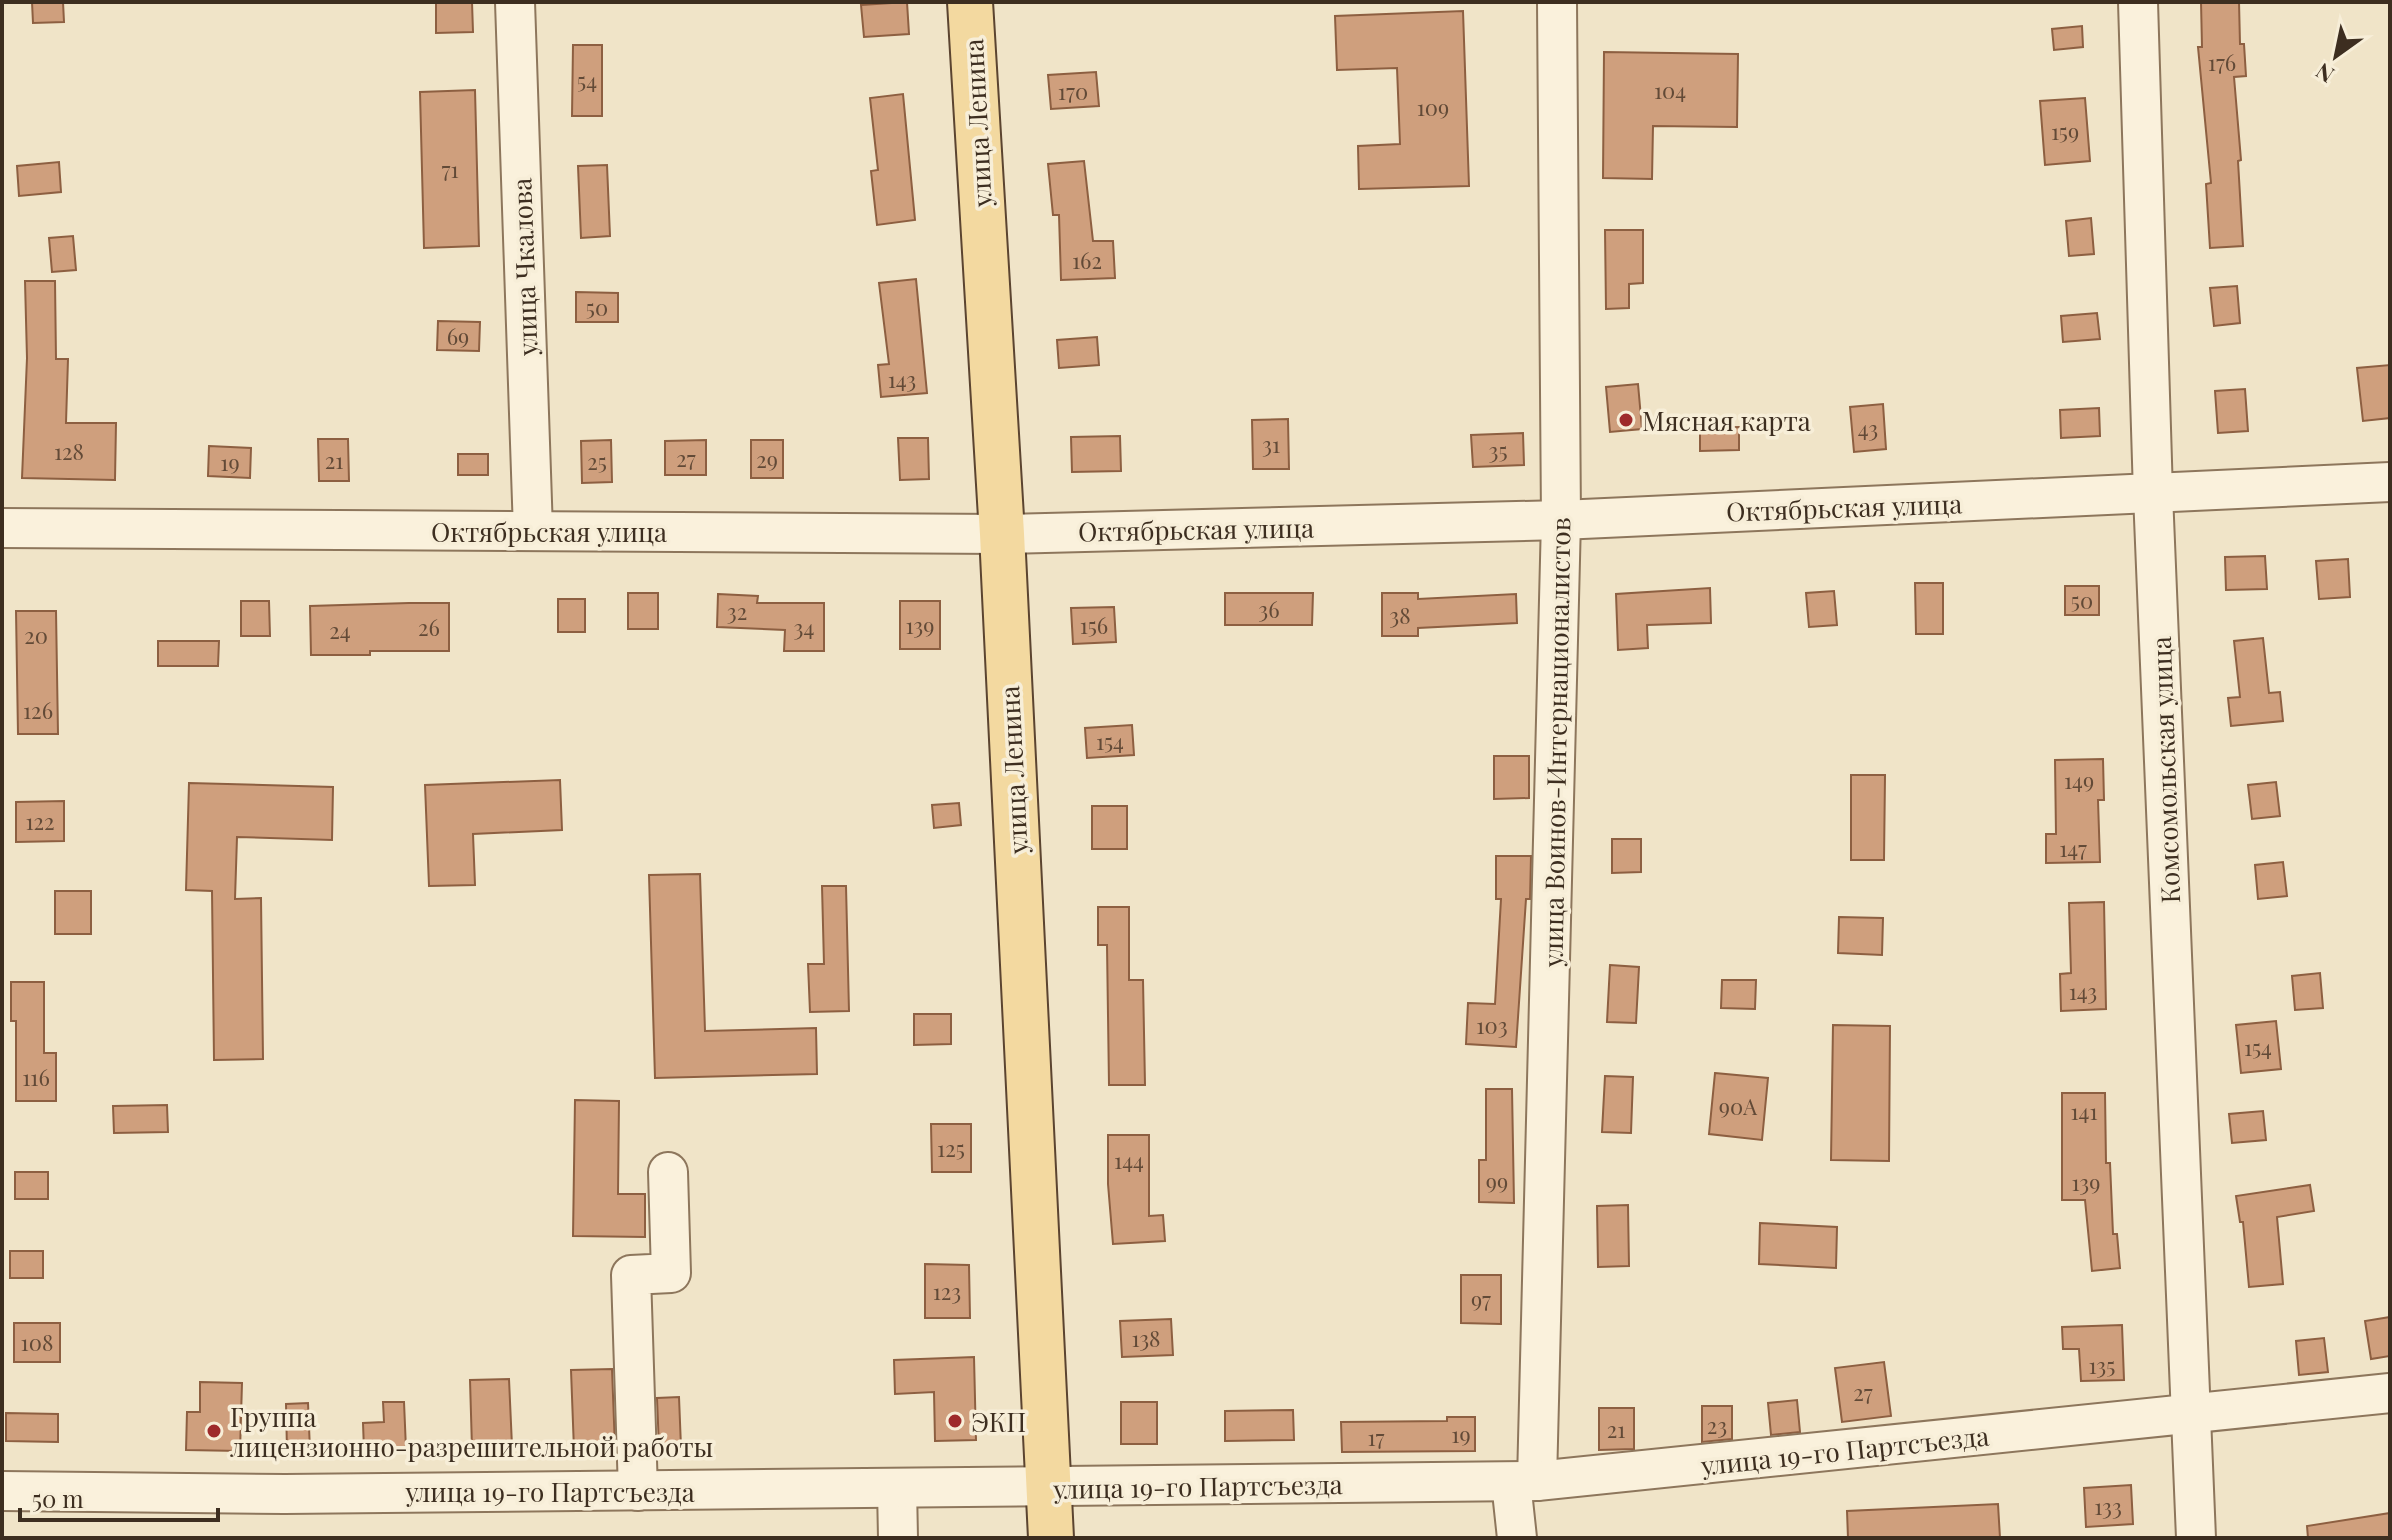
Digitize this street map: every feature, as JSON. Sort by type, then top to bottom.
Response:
[{"type":"main road","name":"улица Ленина","points":[[970,2],[1002,534],[1051,1538]]},
{"type":"street","name":"улица Чкалова","points":[[515,2],[533,531]]},
{"type":"street","name":"Комсомольская улица","points":[[2138,2],[2153,494],[2196,1538]]},
{"type":"street","name":"улица Воинов-Интернационалистов","points":[[1517,1538],[1524,1482],[1561,520],[1567,3]]},
{"type":"street","name":"Октябрьская улица","points":[[2,528],[1002,534],[1561,520],[2390,482]]},
{"type":"street","points":[[638,1491],[631,1275],[671,1273],[668,1172]]},
{"type":"street","name":"улица 19-го Партсъезда","points":[[2,1491],[301,1494],[1524,1482],[2390,1393]]},
{"type":"street","points":[[897,1488],[898,1538]]},
{"type":"building","points":[[32,2],[63,2],[64,22],[33,23]]},
{"type":"building","points":[[436,2],[472,2],[473,32],[436,33]]},
{"type":"building","points":[[907,2],[909,34],[864,37],[861,5]]},
{"type":"building","points":[[2201,2],[2239,2],[2240,44],[2244,44],[2246,76],[2234,77],[2241,160],[2238,161],[2243,246],[2210,248],[2206,184],[2211,183],[2198,47],[2202,47]]},
{"type":"building","points":[[1463,11],[1469,186],[1359,189],[1358,146],[1400,144],[1397,68],[1337,70],[1335,16]]},
{"type":"building","points":[[2082,26],[2083,47],[2054,50],[2052,29]]},
{"type":"building","points":[[573,45],[602,45],[602,116],[572,116]]},
{"type":"building","points":[[1604,52],[1738,54],[1737,127],[1653,126],[1652,179],[1603,178]]},
{"type":"building","points":[[1096,72],[1099,106],[1051,109],[1048,75]]},
{"type":"building","points":[[475,90],[479,246],[424,248],[420,92]]},
{"type":"building","points":[[903,94],[915,220],[877,225],[871,171],[878,170],[870,98]]},
{"type":"building","points":[[2085,98],[2090,161],[2045,165],[2040,101]]},
{"type":"building","points":[[1084,161],[1093,241],[1113,241],[1115,278],[1061,280],[1059,215],[1053,215],[1048,164]]},
{"type":"building","points":[[59,162],[61,192],[19,196],[17,166]]},
{"type":"building","points":[[607,165],[610,236],[581,238],[578,166]]},
{"type":"building","points":[[2091,218],[2094,254],[2069,256],[2066,221]]},
{"type":"building","points":[[1605,230],[1643,230],[1643,283],[1629,284],[1629,308],[1606,309]]},
{"type":"building","points":[[73,236],[76,270],[52,272],[49,238]]},
{"type":"building","points":[[916,279],[927,393],[881,397],[878,365],[889,364],[879,283]]},
{"type":"building","points":[[25,281],[55,281],[56,359],[68,359],[66,423],[116,423],[115,480],[22,478],[27,358]]},
{"type":"building","points":[[2237,286],[2240,323],[2214,326],[2210,288]]},
{"type":"building","points":[[576,292],[618,293],[618,322],[576,322]]},
{"type":"building","points":[[2097,313],[2100,339],[2063,342],[2061,316]]},
{"type":"building","points":[[438,321],[480,322],[479,351],[437,350]]},
{"type":"building","points":[[1097,337],[1099,365],[1059,368],[1057,340]]},
{"type":"building","points":[[2390,365],[2390,418],[2363,421],[2357,368]]},
{"type":"building","points":[[1638,384],[1642,429],[1610,432],[1606,387]]},
{"type":"building","points":[[2245,389],[2248,431],[2218,433],[2215,391]]},
{"type":"building","points":[[1883,404],[1886,449],[1854,452],[1850,407]]},
{"type":"building","points":[[2099,408],[2100,436],[2061,438],[2060,410]]},
{"type":"building","points":[[1288,419],[1289,469],[1253,469],[1252,420]]},
{"type":"building","points":[[1739,427],[1739,450],[1700,451],[1700,428]]},
{"type":"building","points":[[1523,433],[1524,465],[1473,467],[1471,435]]},
{"type":"building","points":[[1120,436],[1121,471],[1072,472],[1071,437]]},
{"type":"building","points":[[898,438],[928,438],[929,479],[900,480]]},
{"type":"building","points":[[318,439],[348,439],[349,481],[319,481]]},
{"type":"building","points":[[611,440],[612,482],[582,483],[581,441]]},
{"type":"building","points":[[706,440],[706,475],[665,475],[665,441]]},
{"type":"building","points":[[751,440],[783,440],[783,478],[751,478]]},
{"type":"building","points":[[209,446],[251,448],[250,478],[208,476]]},
{"type":"building","points":[[458,454],[488,454],[488,475],[458,475]]},
{"type":"building","points":[[2265,556],[2267,589],[2226,590],[2225,557]]},
{"type":"building","points":[[2348,559],[2350,597],[2319,599],[2316,561]]},
{"type":"building","points":[[1915,583],[1943,583],[1943,634],[1916,634]]},
{"type":"building","points":[[2065,586],[2099,586],[2099,615],[2065,615]]},
{"type":"building","points":[[1710,588],[1711,623],[1647,625],[1648,648],[1618,650],[1616,594]]},
{"type":"building","points":[[1834,591],[1837,625],[1809,627],[1806,593]]},
{"type":"building","points":[[628,593],[658,593],[658,629],[628,629]]},
{"type":"building","points":[[1225,593],[1313,593],[1312,625],[1225,625]]},
{"type":"building","points":[[1382,593],[1418,593],[1418,599],[1516,594],[1517,623],[1418,628],[1418,636],[1382,636]]},
{"type":"building","points":[[718,594],[758,596],[757,603],[824,603],[824,651],[784,651],[785,630],[717,627]]},
{"type":"building","points":[[558,599],[585,599],[585,632],[558,632]]},
{"type":"building","points":[[241,601],[269,601],[270,636],[241,636]]},
{"type":"building","points":[[900,601],[940,601],[940,649],[900,649]]},
{"type":"building","points":[[449,603],[449,651],[311,655],[310,606]]},
{"type":"building","points":[[1114,607],[1116,642],[1073,644],[1071,608]]},
{"type":"building","points":[[16,611],[56,611],[58,734],[18,734]]},
{"type":"building","points":[[2263,638],[2269,693],[2280,692],[2283,721],[2231,726],[2228,698],[2240,697],[2234,641]]},
{"type":"building","points":[[158,641],[219,641],[218,666],[158,666]]},
{"type":"building","points":[[1132,725],[1134,755],[1087,758],[1085,728]]},
{"type":"building","points":[[1494,756],[1529,756],[1529,798],[1494,799]]},
{"type":"building","points":[[2103,759],[2104,800],[2098,800],[2100,862],[2046,863],[2046,834],[2056,834],[2055,760]]},
{"type":"building","points":[[1851,775],[1885,775],[1884,860],[1851,860]]},
{"type":"building","points":[[560,780],[562,830],[473,834],[475,885],[429,886],[425,785]]},
{"type":"building","points":[[2276,782],[2280,816],[2252,819],[2248,785]]},
{"type":"building","points":[[189,783],[333,787],[332,840],[237,837],[235,899],[261,898],[263,1059],[214,1060],[212,891],[186,890]]},
{"type":"building","points":[[64,801],[64,841],[16,842],[16,802]]},
{"type":"building","points":[[959,803],[961,825],[934,828],[932,805]]},
{"type":"building","points":[[1092,806],[1127,806],[1127,849],[1092,849]]},
{"type":"building","points":[[1612,839],[1641,839],[1641,872],[1612,873]]},
{"type":"building","points":[[1496,856],[1531,856],[1516,1047],[1466,1044],[1468,1003],[1495,1004],[1501,899],[1496,899]]},
{"type":"building","points":[[2283,862],[2287,896],[2258,899],[2255,865]]},
{"type":"building","points":[[700,874],[705,1031],[816,1028],[817,1074],[655,1078],[649,875]]},
{"type":"building","points":[[822,886],[846,886],[849,1011],[810,1012],[808,964],[824,964]]},
{"type":"building","points":[[55,891],[91,891],[91,934],[55,934]]},
{"type":"building","points":[[2104,902],[2106,1009],[2061,1011],[2060,974],[2071,973],[2069,903]]},
{"type":"building","points":[[1098,907],[1129,907],[1129,980],[1143,980],[1145,1085],[1109,1085],[1107,945],[1098,945]]},
{"type":"building","points":[[1839,917],[1883,918],[1882,955],[1838,953]]},
{"type":"building","points":[[1610,965],[1639,967],[1636,1023],[1607,1022]]},
{"type":"building","points":[[2320,973],[2323,1008],[2295,1010],[2292,976]]},
{"type":"building","points":[[1722,980],[1756,980],[1755,1009],[1721,1008]]},
{"type":"building","points":[[11,982],[44,982],[44,1053],[56,1053],[56,1101],[16,1101],[16,1021],[11,1021]]},
{"type":"building","points":[[914,1014],[951,1014],[951,1044],[914,1045]]},
{"type":"building","points":[[2276,1021],[2281,1069],[2241,1073],[2236,1025]]},
{"type":"building","points":[[1833,1025],[1890,1026],[1889,1161],[1831,1160]]},
{"type":"building","points":[[1715,1073],[1768,1078],[1762,1140],[1709,1134]]},
{"type":"building","points":[[1605,1076],[1633,1077],[1631,1133],[1602,1132]]},
{"type":"building","points":[[1486,1089],[1512,1089],[1514,1203],[1479,1202],[1479,1160],[1486,1160]]},
{"type":"building","points":[[2062,1093],[2105,1093],[2106,1163],[2110,1163],[2113,1234],[2117,1234],[2120,1268],[2092,1271],[2085,1200],[2062,1200]]},
{"type":"building","points":[[575,1100],[619,1101],[618,1194],[645,1194],[645,1237],[573,1236]]},
{"type":"building","points":[[167,1105],[168,1132],[114,1133],[113,1106]]},
{"type":"building","points":[[2263,1111],[2266,1140],[2232,1143],[2229,1114]]},
{"type":"building","points":[[931,1124],[971,1124],[971,1172],[932,1172]]},
{"type":"building","points":[[1108,1135],[1149,1135],[1149,1216],[1163,1215],[1165,1241],[1113,1244]]},
{"type":"building","points":[[15,1172],[48,1172],[48,1199],[15,1199]]},
{"type":"building","points":[[2310,1185],[2314,1211],[2277,1217],[2283,1284],[2249,1287],[2243,1222],[2240,1222],[2236,1196]]},
{"type":"building","points":[[1628,1205],[1629,1266],[1598,1267],[1597,1206]]},
{"type":"building","points":[[1760,1223],[1837,1227],[1836,1268],[1759,1264]]},
{"type":"building","points":[[10,1251],[43,1251],[43,1278],[10,1278]]},
{"type":"building","points":[[925,1264],[969,1265],[970,1318],[925,1318]]},
{"type":"building","points":[[1461,1275],[1501,1275],[1501,1324],[1461,1323]]},
{"type":"building","points":[[2390,1317],[2390,1356],[2371,1359],[2365,1321]]},
{"type":"building","points":[[1171,1319],[1173,1355],[1122,1357],[1120,1321]]},
{"type":"building","points":[[14,1323],[60,1323],[60,1362],[14,1362]]},
{"type":"building","points":[[2122,1325],[2124,1380],[2081,1381],[2079,1349],[2063,1349],[2062,1327]]},
{"type":"building","points":[[2324,1338],[2328,1372],[2299,1375],[2296,1341]]},
{"type":"building","points":[[974,1357],[976,1440],[935,1441],[934,1392],[895,1394],[894,1360]]},
{"type":"building","points":[[1884,1362],[1891,1416],[1842,1422],[1835,1368]]},
{"type":"building","points":[[612,1369],[615,1448],[574,1450],[571,1370]]},
{"type":"building","points":[[509,1379],[512,1446],[472,1448],[470,1380]]},
{"type":"building","name":"Группа лицензионно-разрешительной работы","points":[[200,1382],[242,1383],[240,1451],[186,1450],[187,1412],[200,1412]]},
{"type":"building","points":[[679,1397],[681,1447],[659,1448],[657,1398]]},
{"type":"building","points":[[1797,1400],[1800,1432],[1771,1435],[1768,1403]]},
{"type":"building","points":[[383,1402],[404,1402],[406,1449],[364,1450],[363,1423],[384,1422]]},
{"type":"building","points":[[1121,1402],[1157,1402],[1157,1444],[1121,1444]]},
{"type":"building","points":[[308,1403],[310,1450],[287,1451],[286,1404]]},
{"type":"building","points":[[1702,1406],[1732,1406],[1732,1439],[1702,1442]]},
{"type":"building","points":[[1599,1408],[1634,1408],[1634,1449],[1599,1450]]},
{"type":"building","points":[[1293,1410],[1294,1440],[1225,1441],[1225,1411]]},
{"type":"building","points":[[6,1413],[58,1414],[58,1442],[6,1441]]},
{"type":"building","points":[[1447,1417],[1475,1417],[1475,1451],[1342,1452],[1341,1422],[1447,1421]]},
{"type":"building","points":[[2131,1485],[2133,1524],[2086,1527],[2084,1488]]},
{"type":"building","points":[[1998,1504],[2000,1538],[1848,1538],[1847,1511]]},
{"type":"building","points":[[2390,1513],[2390,1538],[2308,1538],[2307,1526]]},
{"type":"place","name":"Мясная карта","points":[[1626,420]]},
{"type":"place","name":"ЭКП","points":[[955,1421]]},
{"type":"place","name":"Группа лицензионно-разрешительной работы","points":[[214,1431]]}]
